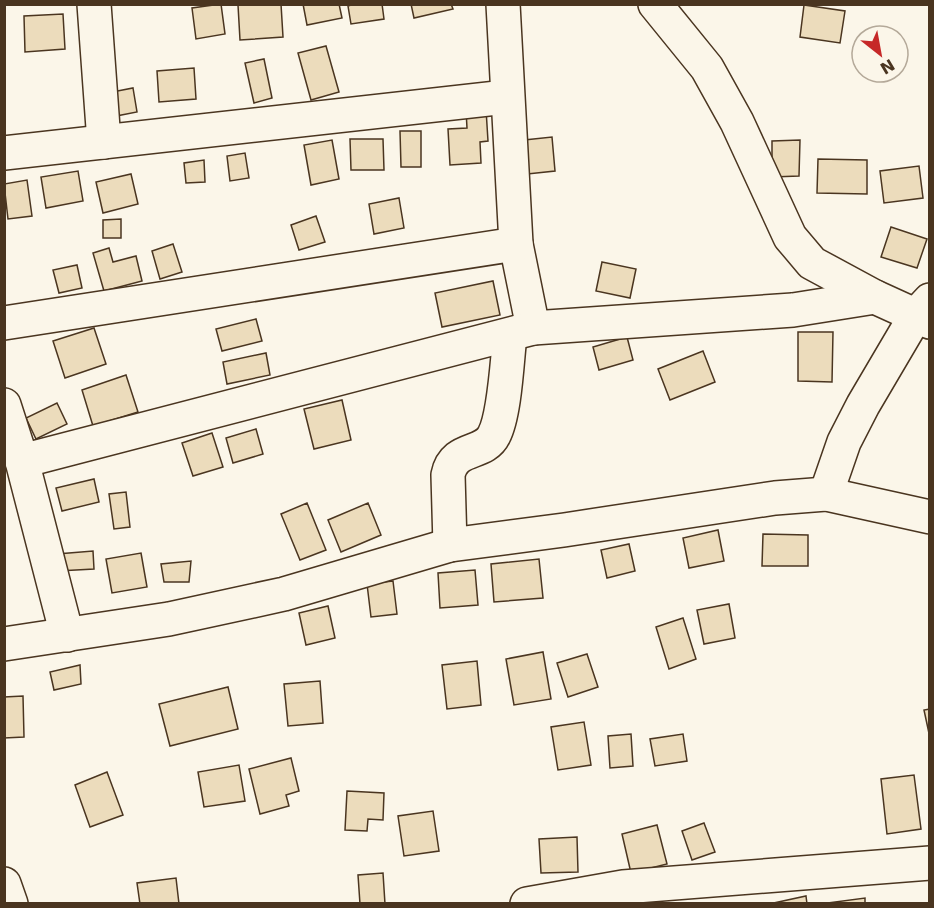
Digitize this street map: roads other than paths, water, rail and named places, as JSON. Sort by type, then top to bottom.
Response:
[{"type":"street","points":[[94,4],[104,142]]},
{"type":"street","points":[[450,545],[448,475],[450,465],[457,456],[480,447],[493,438],[521,331],[506,96],[503,4]]},
{"type":"street","points":[[655,4],[707,68],[736,122],[790,237],[812,263],[875,297],[925,312],[863,405],[849,433],[826,494]]},
{"type":"street","points":[[4,153],[506,96]]},
{"type":"street","points":[[4,323],[516,244]]},
{"type":"street","points":[[22,461],[521,331],[793,310],[875,297]]},
{"type":"street","points":[[4,405],[22,461],[68,635]]},
{"type":"street","points":[[4,644],[169,619],[284,594],[450,545],[775,498],[826,494],[930,517]]},
{"type":"street","points":[[527,903],[623,887],[930,863]]},
{"type":"street","points":[[4,884],[11,903]]}]
